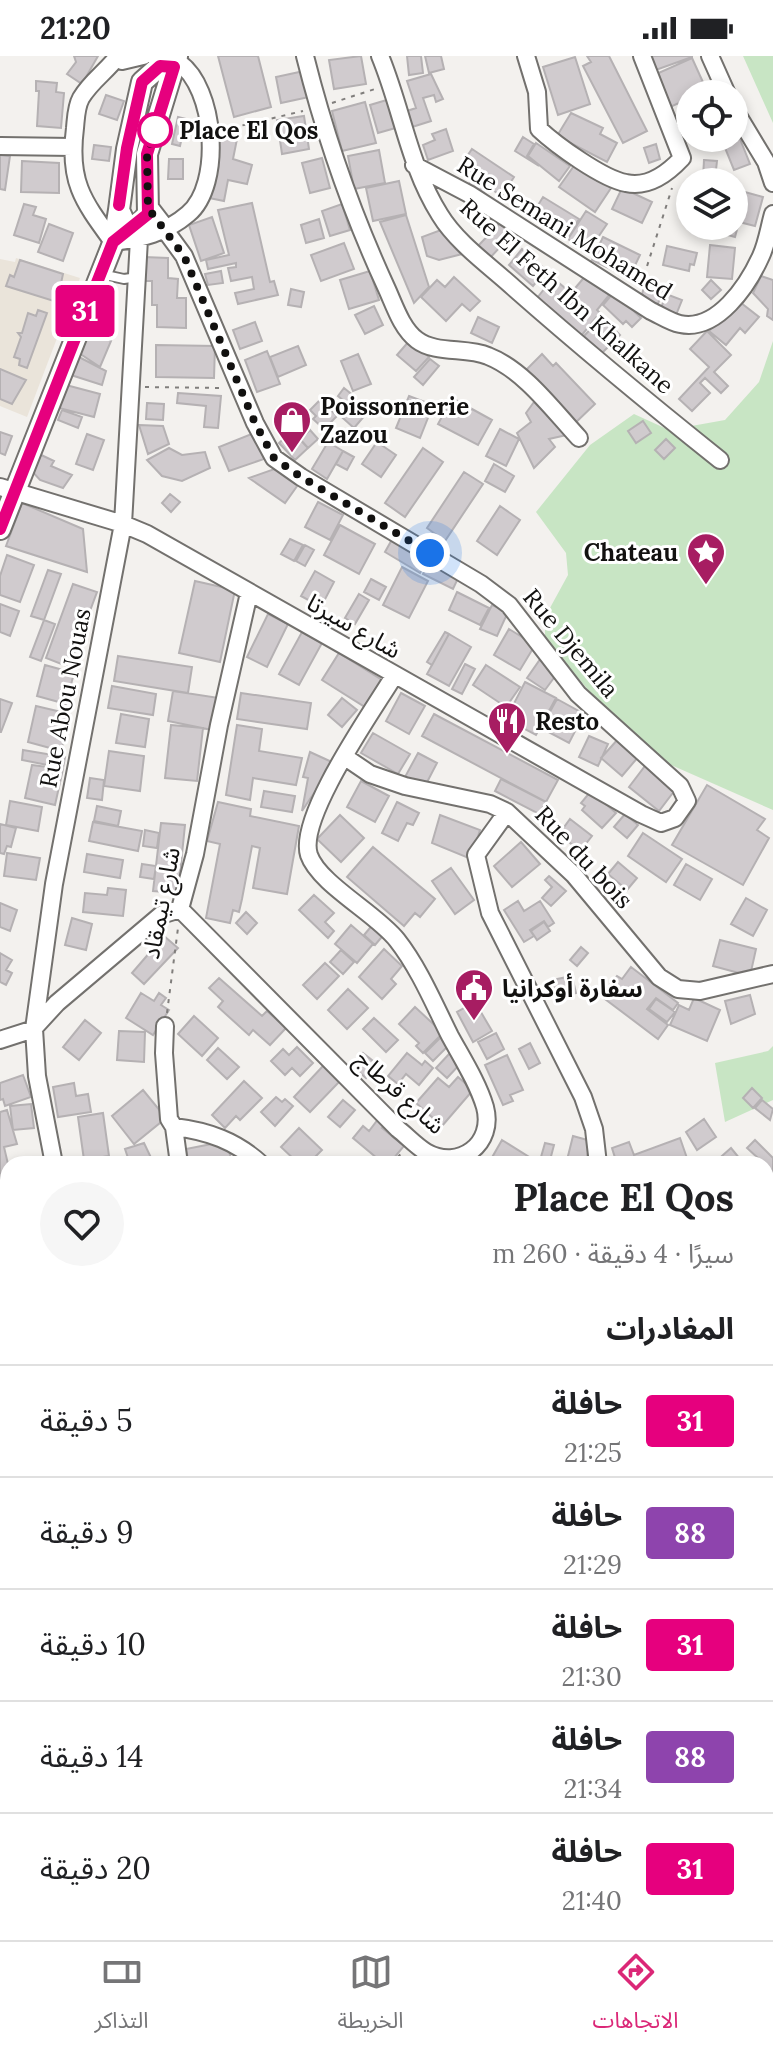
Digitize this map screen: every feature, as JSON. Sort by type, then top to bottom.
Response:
[{"type":"street","points":[[114,241],[79,193],[73,176],[79,101],[92,80],[108,69],[119,56],[122,61],[147,68],[176,61]]},
{"type":"street","points":[[305,56],[318,108],[360,231],[404,324],[418,341],[439,348],[468,349],[491,357],[515,373],[579,438]]},
{"type":"street","name":"Rue El Feth Ibn Khalkane","points":[[380,56],[391,83],[414,165],[441,218],[470,248],[594,359],[720,460]]},
{"type":"street","points":[[526,56],[537,92],[539,129],[562,150],[626,184],[661,178],[682,158],[642,56]]},
{"type":"street","points":[[710,56],[721,80]]},
{"type":"street","points":[[114,241],[144,218],[147,154],[176,61]]},
{"type":"street","points":[[119,208],[125,197],[136,194],[144,218],[165,230],[191,213],[206,184],[210,133],[207,105],[200,87],[176,61]]},
{"type":"street","points":[[147,68],[146,95],[154,99],[163,97],[168,89]]},
{"type":"street","points":[[0,529],[7,489],[114,241],[127,148],[147,68]]},
{"type":"street","points":[[748,132],[766,162],[773,183]]},
{"type":"street","points":[[0,146],[73,147]]},
{"type":"street","name":"Rue Semani Mohamed","points":[[414,165],[469,194],[636,302],[680,324],[700,324],[714,317],[739,293],[762,256],[773,214]]},
{"type":"street","name":"Rue Abou Nouas","points":[[52,1156],[37,1076],[34,1029],[54,884],[123,524],[144,218]]},
{"type":"street","name":"Rue Djemila","points":[[165,230],[184,256],[240,388],[274,458],[481,584],[509,605],[578,694],[680,786],[687,801],[675,818]]},
{"type":"street","name":"شارع سيرتا","points":[[7,489],[123,524],[641,814],[661,823],[675,818]]},
{"type":"street","name":"شارع تيمقاد","points":[[180,909],[195,854],[219,725],[249,593]]},
{"type":"street","name":"شارع قرطاج","points":[[394,676],[319,801],[308,829],[309,855],[319,870],[397,939],[419,975],[485,1109],[485,1134],[477,1148],[464,1156]]},
{"type":"street","name":"Rue du bois","points":[[345,757],[370,774],[405,786],[490,804],[507,812],[574,875],[659,977],[678,989],[700,991],[773,974]]},
{"type":"street","points":[[507,812],[476,855],[483,894],[583,1097],[594,1129],[597,1156]]},
{"type":"street","points":[[0,1040],[34,1029],[57,1003],[161,915],[180,909]]},
{"type":"street","name":"شارع قرطاج","points":[[180,909],[398,1129],[426,1153],[436,1156]]},
{"type":"street","points":[[165,1026],[169,1119],[174,1127],[178,1156]]},
{"type":"street","points":[[174,1127],[198,1130],[227,1140],[250,1156]]},
{"type":"lane","points":[[100,274],[124,279],[138,277]]},
{"type":"path","points":[[210,133],[318,108],[391,83]]},
{"type":"path","points":[[636,302],[672,187]]},
{"type":"path","points":[[132,386],[240,388]]},
{"type":"path","name":"شارع تيمقاد","points":[[165,1026],[180,909]]},
{"type":"shaded area","points":[[16,258],[80,278],[27,417],[0,406],[0,259],[15,262]]},
{"type":"green space","points":[[743,56],[773,56],[773,123]]},
{"type":"green space","points":[[773,341],[773,810],[653,757],[590,692],[545,639],[545,617],[568,575],[566,553],[536,512],[590,445],[634,414],[669,430],[725,420],[759,382]]},
{"type":"green space","points":[[773,1046],[773,1100],[725,1122],[715,1063],[768,1051]]},
{"type":"building","points":[[74,56],[98,56],[82,84],[67,74],[76,62]]},
{"type":"building","points":[[218,56],[258,56],[271,107],[234,117]]},
{"type":"building","points":[[361,56],[366,84],[334,89],[329,60]]},
{"type":"building","points":[[407,56],[421,56],[423,73],[409,75]]},
{"type":"building","points":[[425,56],[441,56],[444,69],[429,73]]},
{"type":"building","points":[[587,56],[609,56],[647,131],[623,143],[583,66],[591,62]]},
{"type":"building","points":[[648,56],[692,56],[692,57],[653,71]]},
{"type":"building","points":[[575,57],[590,104],[558,115],[543,67]]},
{"type":"building","points":[[692,58],[702,80],[676,80],[676,104],[668,108],[654,75]]},
{"type":"building","points":[[304,71],[309,97],[281,103],[276,77]]},
{"type":"building","points":[[431,74],[443,99],[436,102],[434,95],[423,98],[431,121],[409,128],[404,112],[416,108],[407,81]]},
{"type":"building","points":[[36,81],[57,83],[56,92],[64,93],[61,128],[37,126],[39,91],[36,91]]},
{"type":"building","points":[[106,95],[124,101],[117,120],[99,114]]},
{"type":"building","points":[[390,99],[399,127],[378,133],[370,105]]},
{"type":"building","points":[[365,102],[376,143],[342,151],[332,111]]},
{"type":"building","points":[[571,113],[603,128],[600,134],[617,143],[607,162],[557,136]]},
{"type":"building","points":[[304,116],[309,149],[282,154],[277,120]]},
{"type":"building","points":[[178,117],[186,119],[180,146],[172,144]]},
{"type":"building","points":[[446,129],[453,151],[428,160],[423,145],[435,140],[432,134]]},
{"type":"building","points":[[217,134],[237,139],[233,159],[252,165],[247,184],[228,180],[224,201],[204,197]]},
{"type":"building","points":[[523,137],[534,144],[527,156],[539,166],[515,151]]},
{"type":"building","points":[[536,143],[570,166],[559,181],[528,156]]},
{"type":"building","points":[[656,144],[660,159],[649,163],[644,148]]},
{"type":"building","points":[[94,145],[111,147],[109,161],[92,159]]},
{"type":"building","points":[[472,149],[514,177],[502,196],[488,187],[483,194],[469,184],[473,177],[459,168]]},
{"type":"building","points":[[379,150],[385,183],[354,189],[348,156]]},
{"type":"building","points":[[727,152],[745,152],[750,164],[733,168]]},
{"type":"building","points":[[0,155],[10,156],[5,190],[0,189]]},
{"type":"building","points":[[322,158],[330,188],[310,193],[302,163]]},
{"type":"building","points":[[169,159],[183,159],[183,179],[168,179]]},
{"type":"building","points":[[704,160],[717,161],[716,168],[704,168]]},
{"type":"building","points":[[22,161],[59,163],[59,193],[21,192]]},
{"type":"building","points":[[576,163],[611,188],[595,212],[559,187]]},
{"type":"building","points":[[399,181],[406,214],[373,221],[366,188]]},
{"type":"building","points":[[622,188],[652,202],[642,223],[612,209]]},
{"type":"building","points":[[748,193],[763,197],[755,226],[748,224]]},
{"type":"building","points":[[543,197],[579,219],[568,237],[532,215]]},
{"type":"building","points":[[252,203],[270,282],[274,281],[278,295],[238,304],[235,293],[254,289],[252,277],[231,281],[228,268],[236,267],[236,263],[208,269],[206,260],[229,255],[218,210]]},
{"type":"building","points":[[24,204],[36,207],[33,215],[46,219],[39,243],[14,235]]},
{"type":"building","points":[[342,204],[350,230],[330,236],[322,211]]},
{"type":"building","points":[[586,211],[607,224],[588,252],[568,239]]},
{"type":"building","points":[[406,215],[429,287],[414,303],[380,222]]},
{"type":"building","points":[[212,217],[224,253],[201,261],[189,225]]},
{"type":"building","points":[[319,219],[324,238],[306,243],[301,225]]},
{"type":"building","points":[[503,220],[515,231],[488,260],[476,248]]},
{"type":"building","points":[[49,224],[73,233],[63,261],[38,252]]},
{"type":"building","points":[[449,227],[462,254],[439,260],[427,256],[422,237]]},
{"type":"building","points":[[603,237],[640,255],[629,278],[592,260]]},
{"type":"building","points":[[344,243],[354,269],[321,281],[311,255]]},
{"type":"building","points":[[710,245],[735,248],[732,279],[707,277]]},
{"type":"building","points":[[667,246],[697,253],[689,271],[663,265]]},
{"type":"building","points":[[522,249],[546,270],[533,286],[509,265]]},
{"type":"building","points":[[144,257],[168,258],[168,278],[178,279],[177,298],[186,298],[186,328],[157,327],[157,305],[152,305],[152,281],[144,281]]},
{"type":"building","points":[[20,260],[63,274],[57,302],[6,286],[10,275],[14,277]]},
{"type":"building","points":[[221,271],[223,283],[208,285],[205,274]]},
{"type":"building","points":[[370,271],[379,300],[349,309],[340,280]]},
{"type":"building","points":[[587,274],[610,294],[597,310],[600,313],[581,336],[537,298],[553,278],[571,293]]},
{"type":"building","points":[[761,276],[773,280],[773,320],[767,316],[768,309],[753,293]]},
{"type":"building","points":[[454,277],[480,301],[470,311],[462,304],[446,321],[421,297],[437,280],[445,287]]},
{"type":"building","points":[[711,280],[721,290],[711,299],[702,290]]},
{"type":"building","points":[[645,283],[663,288],[657,307],[640,302]]},
{"type":"building","points":[[96,286],[116,293],[100,336],[111,341],[100,367],[73,349]]},
{"type":"building","points":[[291,289],[304,292],[301,307],[288,305]]},
{"type":"building","points":[[614,292],[641,318],[632,327],[626,321],[623,324],[603,305]]},
{"type":"building","points":[[666,294],[682,300],[674,320],[659,314]]},
{"type":"building","points":[[736,299],[759,317],[745,333],[740,328],[726,345],[709,331]]},
{"type":"building","points":[[374,306],[383,325],[365,334],[355,315]]},
{"type":"building","points":[[38,310],[47,313],[27,368],[19,365],[20,359],[14,357],[21,337],[18,333],[22,333],[28,313],[36,316]]},
{"type":"building","points":[[478,317],[499,327],[492,343],[471,333]]},
{"type":"building","points":[[602,317],[620,335],[602,353],[584,336]]},
{"type":"building","points":[[255,322],[262,341],[240,349],[233,330]]},
{"type":"building","points":[[707,331],[731,355],[714,372],[728,386],[721,393],[705,378],[700,383],[710,393],[692,411],[679,399],[709,367],[690,349]]},
{"type":"building","points":[[410,340],[429,357],[416,371],[397,355]]},
{"type":"building","points":[[156,345],[215,346],[214,378],[156,377]]},
{"type":"building","points":[[298,346],[306,365],[278,377],[270,357]]},
{"type":"building","points":[[267,351],[280,384],[257,392],[245,360]]},
{"type":"building","points":[[358,354],[371,384],[353,391],[341,361]]},
{"type":"building","points":[[542,354],[553,366],[556,363],[595,404],[572,426],[522,374]]},
{"type":"building","points":[[77,356],[106,371],[102,385],[71,375]]},
{"type":"building","points":[[430,359],[439,366],[423,385],[414,377]]},
{"type":"building","points":[[0,369],[26,380],[12,404],[0,399]]},
{"type":"building","points":[[66,385],[100,394],[94,417],[59,408]]},
{"type":"building","points":[[344,388],[355,397],[352,401],[366,414],[354,428],[335,411],[344,401],[338,396]]},
{"type":"building","points":[[178,393],[221,396],[218,428],[204,427],[206,406],[177,403]]},
{"type":"building","points":[[409,396],[433,405],[420,438],[396,428]]},
{"type":"building","points":[[452,398],[492,420],[478,445],[438,424]]},
{"type":"building","points":[[320,400],[337,416],[324,429],[313,419],[316,416],[310,410]]},
{"type":"building","points":[[534,402],[567,435],[549,439],[555,447],[534,468],[517,433],[531,422],[526,413]]},
{"type":"building","points":[[147,403],[164,404],[163,420],[146,419]]},
{"type":"building","points":[[62,410],[82,417],[78,428],[58,420]]},
{"type":"building","points":[[300,414],[309,424],[300,432],[291,423]]},
{"type":"building","points":[[643,421],[651,433],[636,443],[628,431]]},
{"type":"building","points":[[139,425],[163,426],[169,444],[148,454]]},
{"type":"building","points":[[500,429],[519,439],[506,466],[486,456]]},
{"type":"building","points":[[310,430],[318,439],[308,448],[300,439]]},
{"type":"building","points":[[292,431],[308,448],[295,460],[279,443]]},
{"type":"building","points":[[0,432],[12,436],[5,455],[0,453]]},
{"type":"building","points":[[254,433],[264,459],[229,471],[219,447]]},
{"type":"building","points":[[87,434],[104,440],[93,470],[76,464]]},
{"type":"building","points":[[666,439],[675,448],[664,459],[655,450]]},
{"type":"building","points":[[328,442],[343,451],[327,479],[312,469]]},
{"type":"building","points":[[377,442],[396,455],[381,477],[362,464]]},
{"type":"building","points":[[169,448],[182,455],[205,452],[210,468],[182,481],[162,476],[147,460]]},
{"type":"building","points":[[423,448],[443,462],[405,517],[385,503]]},
{"type":"building","points":[[343,451],[354,457],[347,470],[336,464]]},
{"type":"building","points":[[37,453],[54,461],[51,466],[72,475],[63,488],[40,480],[30,469]]},
{"type":"building","points":[[494,464],[514,476],[505,492],[485,481]]},
{"type":"building","points":[[280,467],[300,482],[285,503],[249,478]]},
{"type":"building","points":[[464,472],[483,484],[445,541],[427,528]]},
{"type":"building","points":[[170,494],[180,502],[171,512],[162,503]]},
{"type":"building","points":[[318,502],[343,515],[330,540],[305,527]]},
{"type":"building","points":[[22,503],[83,529],[87,572],[6,546]]},
{"type":"building","points":[[500,506],[520,520],[497,555],[477,541]]},
{"type":"building","points":[[340,525],[375,544],[359,574],[324,555]]},
{"type":"building","points":[[394,536],[430,557],[420,573],[385,552]]},
{"type":"building","points":[[290,539],[303,545],[294,561],[281,554]]},
{"type":"building","points":[[305,545],[314,550],[305,566],[296,561]]},
{"type":"building","points":[[7,555],[34,565],[20,602],[0,595],[0,576]]},
{"type":"building","points":[[430,559],[460,574],[453,589],[423,574]]},
{"type":"building","points":[[402,567],[428,581],[409,618],[383,605]]},
{"type":"building","points":[[48,570],[61,574],[44,620],[31,616]]},
{"type":"building","points":[[315,571],[334,582],[321,607],[301,596]]},
{"type":"building","points":[[371,579],[386,587],[379,600],[364,592]]},
{"type":"building","points":[[195,581],[235,590],[220,662],[179,653]]},
{"type":"building","points":[[73,584],[97,592],[69,667],[46,658]]},
{"type":"building","points":[[457,592],[489,608],[480,625],[449,610]]},
{"type":"building","points":[[359,594],[369,600],[355,624],[345,618]]},
{"type":"building","points":[[0,604],[19,611],[10,636],[0,632]]},
{"type":"building","points":[[492,605],[508,612],[497,636],[480,629]]},
{"type":"building","points":[[268,614],[288,624],[267,667],[247,657]]},
{"type":"building","points":[[44,620],[55,624],[41,661],[30,657]]},
{"type":"building","points":[[509,629],[535,645],[520,670],[494,655]]},
{"type":"building","points":[[302,632],[322,643],[299,685],[279,674]]},
{"type":"building","points":[[445,632],[449,634],[432,665],[427,662]]},
{"type":"building","points":[[449,634],[471,647],[449,686],[427,674]]},
{"type":"building","points":[[339,653],[382,680],[365,707],[322,680]]},
{"type":"building","points":[[118,656],[192,667],[188,693],[114,681]]},
{"type":"building","points":[[541,658],[559,671],[545,690],[527,678]]},
{"type":"building","points":[[465,664],[475,669],[462,694],[452,689]]},
{"type":"building","points":[[45,665],[74,673],[66,704],[37,696]]},
{"type":"building","points":[[486,665],[520,687],[506,707],[473,685]]},
{"type":"building","points":[[525,682],[556,698],[536,735],[506,719]]},
{"type":"building","points":[[112,686],[156,694],[153,715],[108,708]]},
{"type":"building","points":[[173,691],[219,698],[212,730],[168,721]]},
{"type":"building","points":[[241,693],[311,703],[307,729],[237,719]]},
{"type":"building","points":[[401,693],[425,706],[409,734],[386,721]]},
{"type":"building","points":[[342,698],[357,710],[342,727],[328,715]]},
{"type":"building","points":[[0,699],[12,703],[1,732],[0,732]]},
{"type":"building","points":[[557,699],[584,714],[569,743],[541,728]]},
{"type":"building","points":[[36,706],[70,714],[61,751],[28,742]]},
{"type":"building","points":[[121,714],[149,719],[145,747],[116,743]]},
{"type":"building","points":[[434,714],[558,780],[546,802],[422,736]]},
{"type":"building","points":[[171,725],[203,728],[197,781],[165,778]]},
{"type":"building","points":[[237,725],[262,729],[259,751],[302,758],[296,785],[253,778],[250,800],[226,795]]},
{"type":"building","points":[[373,733],[410,754],[398,774],[361,753]]},
{"type":"building","points":[[589,736],[608,744],[598,766],[579,757]]},
{"type":"building","points":[[619,738],[639,756],[622,776],[601,758]]},
{"type":"building","points":[[23,750],[65,757],[63,768],[22,760]]},
{"type":"building","points":[[109,751],[144,756],[140,791],[104,786]]},
{"type":"building","points":[[310,752],[334,763],[302,811],[308,778],[303,777]]},
{"type":"building","points":[[418,753],[437,763],[424,788],[405,777]]},
{"type":"building","points":[[32,765],[63,769],[55,805],[25,798]]},
{"type":"building","points":[[645,766],[675,790],[659,811],[629,787]]},
{"type":"building","points":[[90,778],[104,780],[102,800],[87,798]]},
{"type":"building","points":[[501,779],[546,802],[539,814],[495,791]]},
{"type":"building","points":[[361,781],[389,796],[375,822],[347,807]]},
{"type":"building","points":[[707,785],[765,819],[757,830],[769,838],[743,885],[672,845]]},
{"type":"building","points":[[264,791],[295,796],[292,812],[261,807]]},
{"type":"building","points":[[591,791],[616,813],[602,828],[582,810],[585,806],[581,803]]},
{"type":"building","points":[[10,801],[42,807],[38,831],[6,825]]},
{"type":"building","points":[[218,802],[251,809],[250,816],[299,826],[287,894],[253,888],[260,848],[252,846],[239,912],[233,910],[230,923],[206,918],[220,844],[207,841]]},
{"type":"building","points":[[397,802],[419,813],[413,825],[407,823],[398,841],[382,833]]},
{"type":"building","points":[[97,806],[121,811],[118,826],[94,821]]},
{"type":"building","points":[[625,814],[638,825],[627,838],[614,827]]},
{"type":"building","points":[[340,815],[364,838],[341,862],[317,839]]},
{"type":"building","points":[[440,815],[480,830],[471,859],[432,843]]},
{"type":"building","points":[[570,819],[592,836],[580,851],[559,834]]},
{"type":"building","points":[[93,822],[142,831],[138,851],[89,841]]},
{"type":"building","points":[[161,823],[185,825],[178,893],[153,891]]},
{"type":"building","points":[[0,824],[16,828],[11,847],[7,846],[4,854],[0,853]]},
{"type":"building","points":[[145,830],[159,833],[157,848],[143,846]]},
{"type":"building","points":[[643,833],[682,859],[666,882],[628,856]]},
{"type":"building","points":[[521,842],[540,864],[512,887],[494,866]]},
{"type":"building","points":[[373,847],[435,899],[420,917],[415,913],[404,926],[347,877]]},
{"type":"building","points":[[7,853],[40,858],[36,880],[4,876]]},
{"type":"building","points":[[87,854],[123,860],[120,878],[84,872]]},
{"type":"building","points":[[618,862],[637,878],[627,890],[608,874]]},
{"type":"building","points":[[142,864],[156,866],[154,879],[140,877]]},
{"type":"building","points":[[686,864],[712,879],[700,900],[674,885]]},
{"type":"building","points":[[451,868],[474,900],[455,914],[432,881]]},
{"type":"building","points":[[549,876],[566,891],[551,906],[542,898],[552,887],[545,880]]},
{"type":"building","points":[[108,888],[126,890],[123,916],[83,912],[85,893],[107,895]]},
{"type":"building","points":[[314,895],[334,913],[325,922],[334,931],[328,938],[299,910]]},
{"type":"building","points":[[746,898],[767,910],[753,936],[731,924]]},
{"type":"building","points":[[518,901],[524,911],[540,901],[554,923],[548,927],[544,921],[530,930],[534,936],[524,942],[504,910]]},
{"type":"building","points":[[0,903],[17,910],[10,931],[0,927]]},
{"type":"building","points":[[246,912],[257,923],[247,934],[236,923]]},
{"type":"building","points":[[72,918],[92,924],[86,950],[65,945]]},
{"type":"building","points":[[375,922],[386,932],[375,945],[364,935]]},
{"type":"building","points":[[544,922],[550,931],[537,940],[531,931]]},
{"type":"building","points":[[351,925],[373,944],[357,963],[335,944]]},
{"type":"building","points":[[164,936],[178,948],[144,984],[132,973]]},
{"type":"building","points":[[720,940],[756,949],[750,976],[713,966]]},
{"type":"building","points":[[581,947],[588,953],[577,966],[570,960]]},
{"type":"building","points":[[384,949],[402,966],[391,979],[396,984],[382,999],[359,977]]},
{"type":"building","points":[[341,950],[354,962],[343,974],[330,962]]},
{"type":"building","points":[[0,953],[12,960],[6,970],[12,973],[6,985],[0,982]]},
{"type":"building","points":[[325,963],[339,976],[317,999],[303,985]]},
{"type":"building","points":[[631,967],[678,1003],[673,1010],[656,998],[647,1009],[668,1025],[658,1039],[601,996],[617,976],[622,979]]},
{"type":"building","points":[[572,976],[576,993],[556,998],[552,980]]},
{"type":"building","points":[[219,978],[262,1016],[267,1011],[286,1028],[270,1045],[253,1030],[249,1035],[218,1007],[223,1001],[209,988]]},
{"type":"building","points":[[348,989],[368,1008],[347,1029],[328,1010]]},
{"type":"building","points":[[141,993],[154,1001],[159,993],[166,998],[161,1005],[169,1010],[153,1035],[126,1018]]},
{"type":"building","points":[[750,995],[755,1014],[731,1024],[725,1001]]},
{"type":"building","points":[[694,998],[720,1010],[707,1041],[670,1025],[679,1005],[689,1010]]},
{"type":"building","points":[[656,999],[675,1012],[667,1022],[649,1009]]},
{"type":"building","name":"سفارة أوكرانيا","points":[[475,1002],[492,1031],[473,1042],[457,1012]]},
{"type":"building","points":[[415,1007],[443,1033],[423,1053],[416,1046],[419,1043],[399,1024]]},
{"type":"building","points":[[194,1016],[218,1038],[202,1056],[178,1034]]},
{"type":"building","points":[[374,1018],[398,1040],[386,1052],[363,1029]]},
{"type":"building","points":[[85,1020],[101,1033],[79,1060],[63,1047]]},
{"type":"building","points":[[119,1031],[145,1032],[144,1062],[117,1060]]},
{"type":"building","points":[[496,1033],[504,1049],[487,1059],[478,1042]]},
{"type":"building","points":[[441,1037],[449,1045],[433,1061],[425,1053]]},
{"type":"building","points":[[530,1043],[540,1063],[529,1069],[519,1049]]},
{"type":"building","points":[[297,1047],[313,1063],[300,1076],[292,1068],[285,1075],[271,1061],[283,1049],[289,1055]]},
{"type":"building","points":[[218,1048],[239,1067],[227,1079],[207,1060]]},
{"type":"building","points":[[363,1053],[377,1064],[366,1078],[352,1066]]},
{"type":"building","points":[[407,1053],[422,1065],[425,1061],[433,1068],[419,1085],[406,1074],[398,1084],[388,1076]]},
{"type":"building","points":[[450,1053],[461,1063],[447,1078],[436,1068]]},
{"type":"building","points":[[507,1055],[523,1090],[510,1095],[513,1101],[503,1105],[485,1065]]},
{"type":"building","points":[[323,1066],[339,1082],[310,1112],[294,1097]]},
{"type":"building","points":[[23,1075],[31,1097],[5,1106],[3,1099],[0,1100],[0,1083]]},
{"type":"building","points":[[458,1077],[473,1090],[442,1126],[416,1103],[438,1078],[449,1087]]},
{"type":"building","points":[[244,1081],[262,1098],[240,1120],[236,1116],[225,1128],[212,1115]]},
{"type":"building","points":[[74,1083],[76,1096],[88,1094],[91,1112],[58,1117],[53,1087]]},
{"type":"building","points":[[752,1088],[762,1098],[753,1108],[743,1098]]},
{"type":"building","points":[[143,1090],[166,1118],[134,1144],[112,1116]]},
{"type":"building","points":[[276,1097],[282,1102],[285,1099],[293,1106],[275,1126],[261,1112]]},
{"type":"building","points":[[343,1100],[355,1110],[340,1127],[328,1117]]},
{"type":"building","points":[[762,1100],[773,1109],[770,1120],[755,1108]]},
{"type":"building","points":[[31,1104],[34,1128],[13,1130],[10,1106]]},
{"type":"building","points":[[7,1110],[17,1144],[4,1147],[6,1156],[0,1156],[0,1112]]},
{"type":"building","points":[[103,1113],[109,1156],[83,1156],[78,1117]]},
{"type":"building","points":[[379,1118],[386,1124],[382,1128],[404,1146],[396,1156],[374,1156],[353,1138],[363,1126],[369,1131]]},
{"type":"building","points":[[704,1119],[716,1137],[697,1150],[686,1132]]},
{"type":"building","points":[[299,1128],[322,1150],[316,1156],[291,1156],[281,1147]]},
{"type":"building","points":[[573,1136],[591,1141],[587,1156],[568,1156]]},
{"type":"building","points":[[680,1138],[686,1156],[614,1156],[612,1148],[629,1142],[634,1155]]},
{"type":"building","points":[[502,1140],[528,1156],[493,1156]]},
{"type":"building","points":[[755,1140],[771,1156],[756,1156],[747,1148]]},
{"type":"building","points":[[227,1141],[230,1156],[187,1156],[186,1149]]},
{"type":"building","points":[[144,1143],[150,1156],[127,1156],[125,1149]]},
{"type":"building","points":[[545,1143],[554,1145],[551,1156],[541,1156]]},
{"type":"building","points":[[731,1148],[738,1156],[722,1156]]},
{"type":"bus line","name":"31","points":[[0,529],[113,242],[148,214],[147,154],[174,67],[169,65],[160,66],[142,82],[127,148],[119,205]]},
{"type":"place","name":"Place El Qos","points":[[155,130]]},
{"type":"place","name":"Poissonnerie Zazou","points":[[292,454]]},
{"type":"place","name":"Chateau","points":[[706,586]]},
{"type":"place","name":"Resto","points":[[507,755]]},
{"type":"place","name":"سفارة أوكرانيا","points":[[474,1022]]},
{"type":"route","points":[[155,130],[147,154],[148,208],[184,256],[255,423],[274,458],[430,553]]}]
